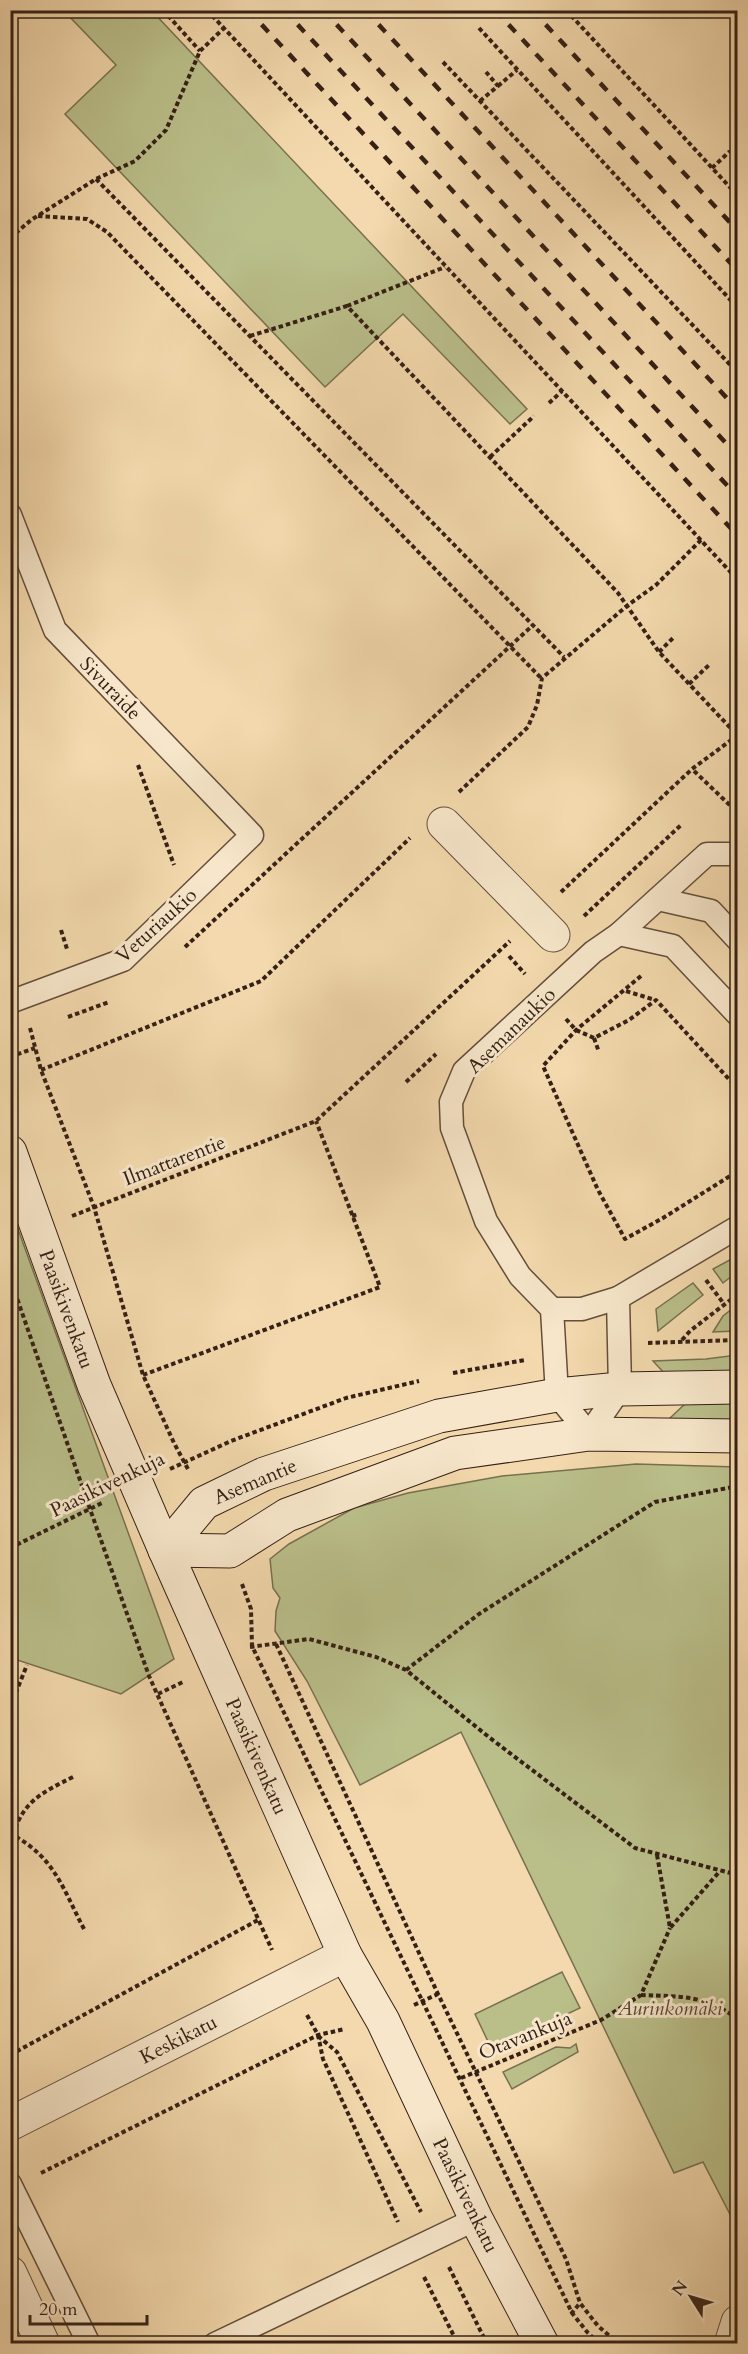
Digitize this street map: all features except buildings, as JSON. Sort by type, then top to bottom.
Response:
[{"type":"street","points":[[438,818],[544,926]]},
{"type":"street","name":"Paasikivenkatu","points":[[10,1152],[94,1384],[165,1550],[345,1955],[383,2021],[476,2219],[542,2343]]},
{"type":"street","name":"Asemantie","points":[[165,1550],[204,1503],[264,1474],[439,1416],[556,1395],[620,1389],[738,1387]]},
{"type":"street","points":[[165,1550],[230,1551],[287,1515],[455,1453],[589,1434],[738,1436]]},
{"type":"street","name":"Keskikatu","points":[[10,2124],[345,1955]]},
{"type":"street","points":[[10,2273],[44,2343]]},
{"type":"street","points":[[731,2343],[738,2322]]},
{"type":"lane","name":"Sivuraide","points":[[10,516],[55,630],[252,835]]},
{"type":"lane","name":"Veturiaukio","points":[[14,1001],[123,960],[252,835]]},
{"type":"lane","name":"Asemanaukio","points":[[552,1309],[520,1276],[486,1221],[452,1128],[451,1101],[464,1071],[593,952],[619,934],[707,854],[738,854]]},
{"type":"lane","points":[[658,899],[711,911],[738,940]]},
{"type":"lane","points":[[619,934],[673,946],[738,1015]]},
{"type":"lane","points":[[618,1298],[620,1389],[589,1434],[556,1395],[552,1309],[582,1309],[618,1298],[738,1227]]},
{"type":"lane","points":[[11,2186],[89,2343]]},
{"type":"lane","points":[[215,2343],[476,2219]]},
{"type":"path","points":[[163,10],[200,51]]},
{"type":"path","points":[[207,10],[738,580]]},
{"type":"path","points":[[566,10],[738,196]]},
{"type":"path","points":[[479,28],[738,308]]},
{"type":"path","points":[[10,238],[38,216],[96,179],[135,161],[165,130],[200,51],[224,29]]},
{"type":"path","points":[[443,62],[738,373]]},
{"type":"path","points":[[480,102],[517,70]]},
{"type":"path","points":[[486,72],[498,86]]},
{"type":"path","points":[[712,168],[729,152],[738,151]]},
{"type":"path","points":[[96,179],[564,657]]},
{"type":"path","points":[[38,216],[87,219],[107,232],[542,678]]},
{"type":"path","points":[[250,336],[347,306],[445,267]]},
{"type":"path","points":[[143,1375],[380,1287],[316,1121],[544,926],[692,769],[737,735],[659,652],[628,605],[347,306]]},
{"type":"path","points":[[549,403],[562,391]]},
{"type":"path","points":[[490,457],[534,416]]},
{"type":"path","points":[[42,1070],[261,981],[438,818],[528,727],[537,705],[542,678],[564,657],[656,585],[701,540]]},
{"type":"path","points":[[656,585],[662,591]]},
{"type":"path","points":[[182,950],[533,625]]},
{"type":"path","points":[[659,652],[673,638]]},
{"type":"path","points":[[689,684],[709,665]]},
{"type":"path","points":[[137,761],[178,876]]},
{"type":"path","points":[[692,769],[738,813]]},
{"type":"path","points":[[61,930],[68,952],[77,949]]},
{"type":"path","points":[[641,976],[626,991],[576,1030],[543,1066],[598,1190],[625,1239],[738,1171]]},
{"type":"path","points":[[626,991],[656,1000],[738,1089]]},
{"type":"path","points":[[594,1038],[629,1020],[656,1000]]},
{"type":"path","points":[[14,1001],[30,1030],[42,1070],[94,1207],[143,1375],[190,1473]]},
{"type":"path","points":[[64,1018],[112,1001]]},
{"type":"path","points":[[30,1030],[41,1026]]},
{"type":"path","points":[[576,1030],[594,1038],[599,1052]]},
{"type":"path","points":[[10,1057],[35,1048]]},
{"type":"path","name":"Ilmattarentie","points":[[94,1207],[316,1121]]},
{"type":"path","points":[[352,1216],[358,1214]]},
{"type":"path","points":[[663,1218],[669,1227]]},
{"type":"path","points":[[702,1276],[724,1304]]},
{"type":"path","points":[[10,1278],[149,1676],[258,1920],[318,2036],[323,2059],[410,2249],[458,2343]]},
{"type":"path","points":[[681,1341],[738,1294]]},
{"type":"path","points":[[660,1341],[738,1340]]},
{"type":"path","points":[[445,1375],[515,1362]]},
{"type":"path","name":"Paasikivenkuja","points":[[10,1548],[231,1441],[346,1398],[423,1380]]},
{"type":"path","points":[[406,1670],[479,1614],[655,1502],[738,1486]]},
{"type":"path","points":[[246,1598],[251,1609],[252,1646],[571,2314],[600,2343]]},
{"type":"path","points":[[252,1646],[309,1639],[376,1657],[406,1670],[490,1738],[635,1848],[738,1875]]},
{"type":"path","points":[[276,1644],[438,1994],[566,2259],[580,2303],[598,2326],[619,2343]]},
{"type":"path","points":[[10,1707],[27,1665]]},
{"type":"path","points":[[73,1777],[42,1793],[31,1802],[18,1820],[11,1836],[31,1845],[50,1863],[84,1929]]},
{"type":"path","points":[[657,1855],[670,1928]]},
{"type":"path","points":[[720,1871],[670,1928],[641,1995],[697,1998],[726,2010],[738,2019]]},
{"type":"path","points":[[10,2055],[258,1920]]},
{"type":"path","points":[[423,2000],[438,1994]]},
{"type":"path","name":"Otavankuja","points":[[460,2078],[601,2020],[641,1995]]},
{"type":"path","points":[[11,2186],[318,2036]]},
{"type":"path","points":[[318,2036],[337,2052],[352,2079],[487,2343]]},
{"type":"path","points":[[571,2314],[580,2303]]},
{"type":"green space","points":[[64,11],[152,11],[527,409],[510,424],[403,314],[325,387],[65,114],[116,65]]},
{"type":"green space","points":[[15,1221],[174,1659],[121,1694],[11,1658],[10,1223]]},
{"type":"green space","points":[[737,1256],[737,1272],[723,1283],[713,1269]]},
{"type":"green space","points":[[693,1283],[703,1295],[658,1331],[656,1309]]},
{"type":"green space","points":[[737,1305],[737,1331],[713,1332],[723,1316]]},
{"type":"green space","points":[[737,1355],[737,1382],[666,1375],[653,1361],[706,1359]]},
{"type":"green space","points":[[686,1403],[737,1403],[737,1421],[682,1424],[670,1418]]},
{"type":"green space","name":"Aurinkomäki","points":[[636,1464],[737,1467],[737,2228],[703,2162],[674,2173],[461,1732],[360,1785],[307,1681],[275,1631],[276,1611],[280,1598],[273,1588],[270,1559],[289,1544],[354,1508],[408,1493],[502,1476]]},
{"type":"green space","points":[[562,1972],[580,2008],[492,2050],[475,2014]]},
{"type":"green space","points":[[576,2044],[578,2052],[512,2089],[503,2072],[556,2047],[570,2048]]},
{"type":"railway","points":[[248,10],[738,536]]},
{"type":"railway","points":[[284,10],[738,497]]},
{"type":"railway","points":[[323,10],[738,456]]},
{"type":"railway","points":[[365,10],[738,410]]},
{"type":"railway","points":[[495,10],[738,271]]},
{"type":"railway","points":[[532,10],[738,231]]}]
